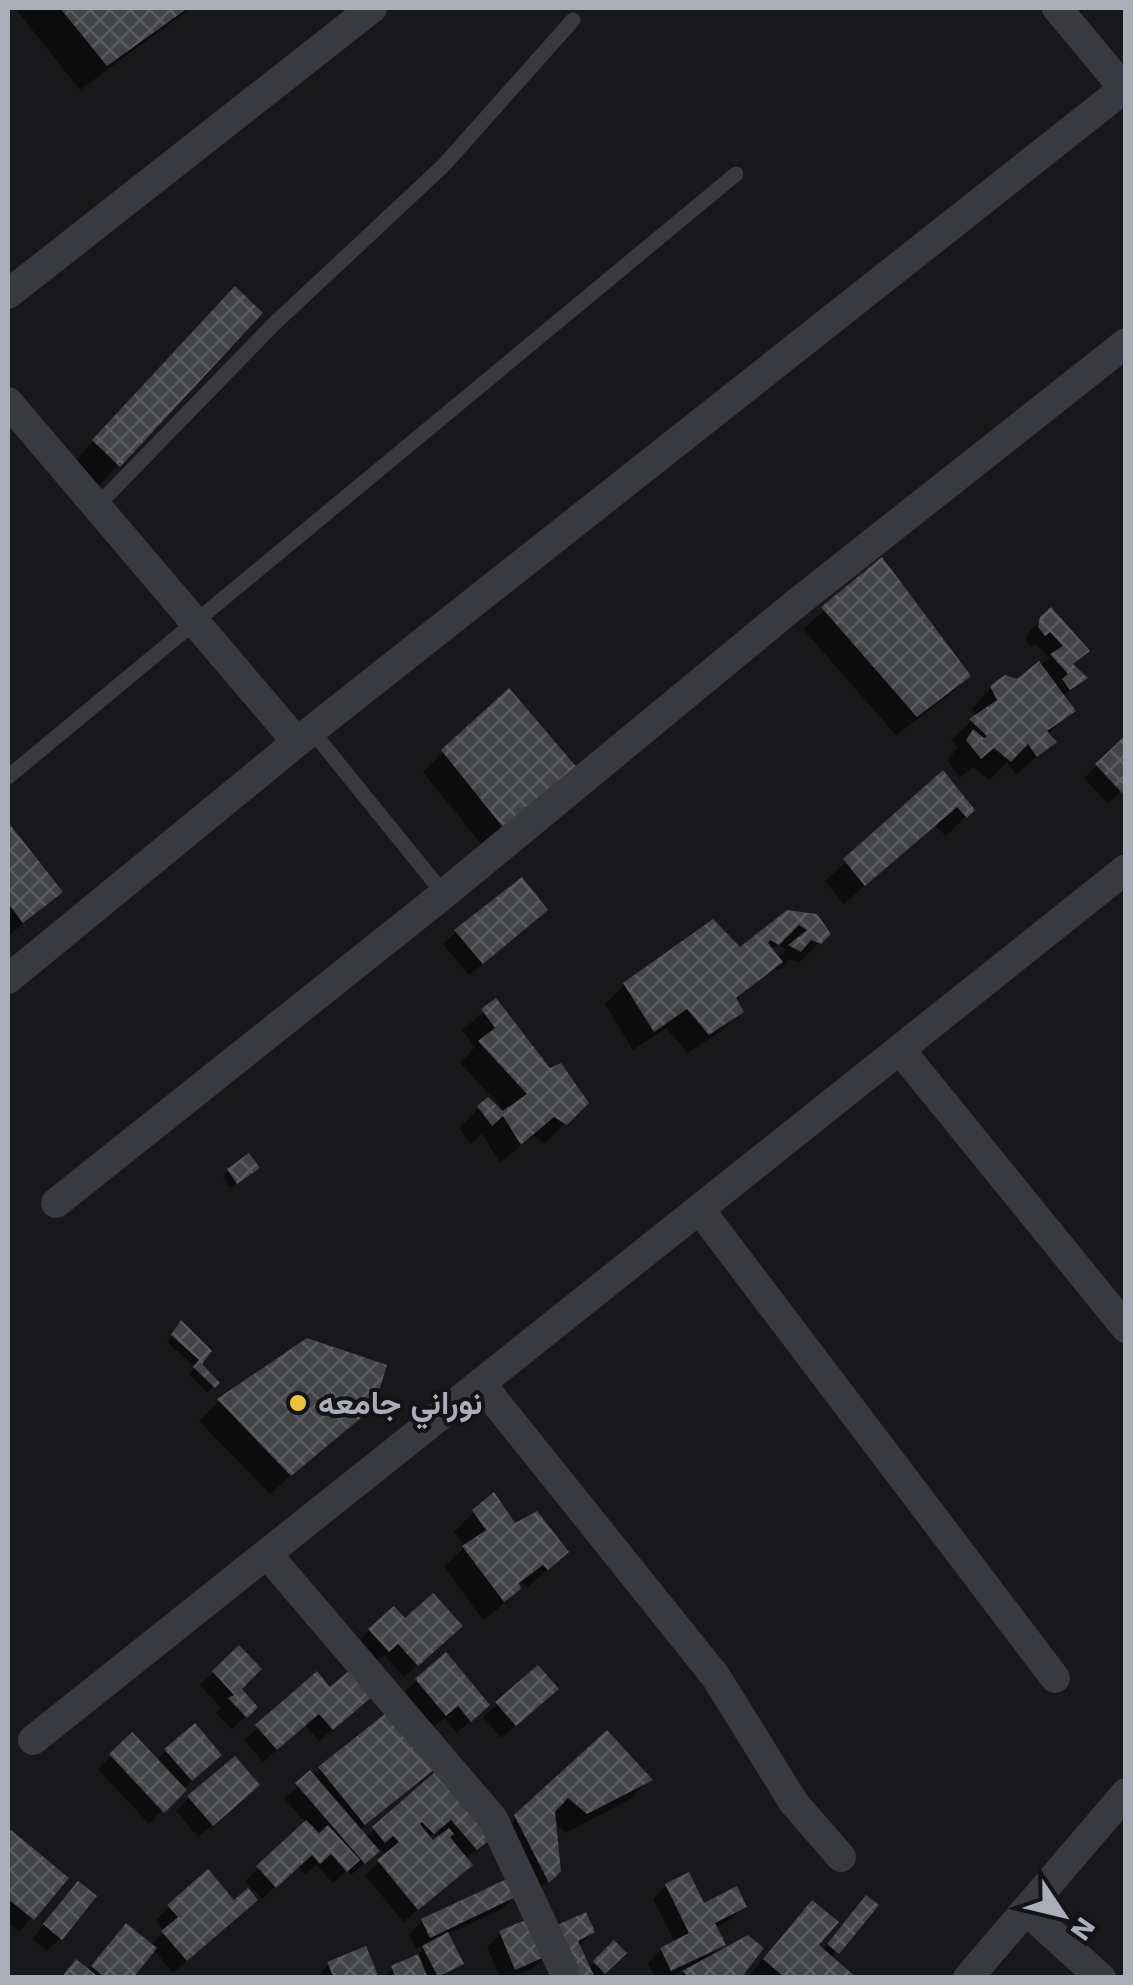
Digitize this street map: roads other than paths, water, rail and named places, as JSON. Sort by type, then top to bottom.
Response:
[{"type":"street","points":[[8,294],[372,8]]},
{"type":"street","points":[[8,979],[304,737],[1125,89],[1057,8]]},
{"type":"street","points":[[56,1203],[444,894],[798,602],[1126,343]]},
{"type":"street","points":[[8,402],[195,623],[304,737]]},
{"type":"street","points":[[33,1740],[1126,870]]},
{"type":"street","points":[[900,1051],[1126,1328]]},
{"type":"street","points":[[700,1210],[1055,1678]]},
{"type":"street","points":[[481,1384],[716,1677],[794,1803],[841,1857]]},
{"type":"street","points":[[267,1554],[493,1820],[564,1970]]},
{"type":"street","points":[[968,1978],[1126,1793]]},
{"type":"street","points":[[1026,1910],[1101,1978]]},
{"type":"lane","points":[[96,507],[274,324],[444,165],[573,20]]},
{"type":"lane","points":[[8,777],[736,174]]},
{"type":"lane","points":[[304,737],[444,894]]},
{"type":"place","name":"نوراني جامعه","points":[[298,1403]]}]
